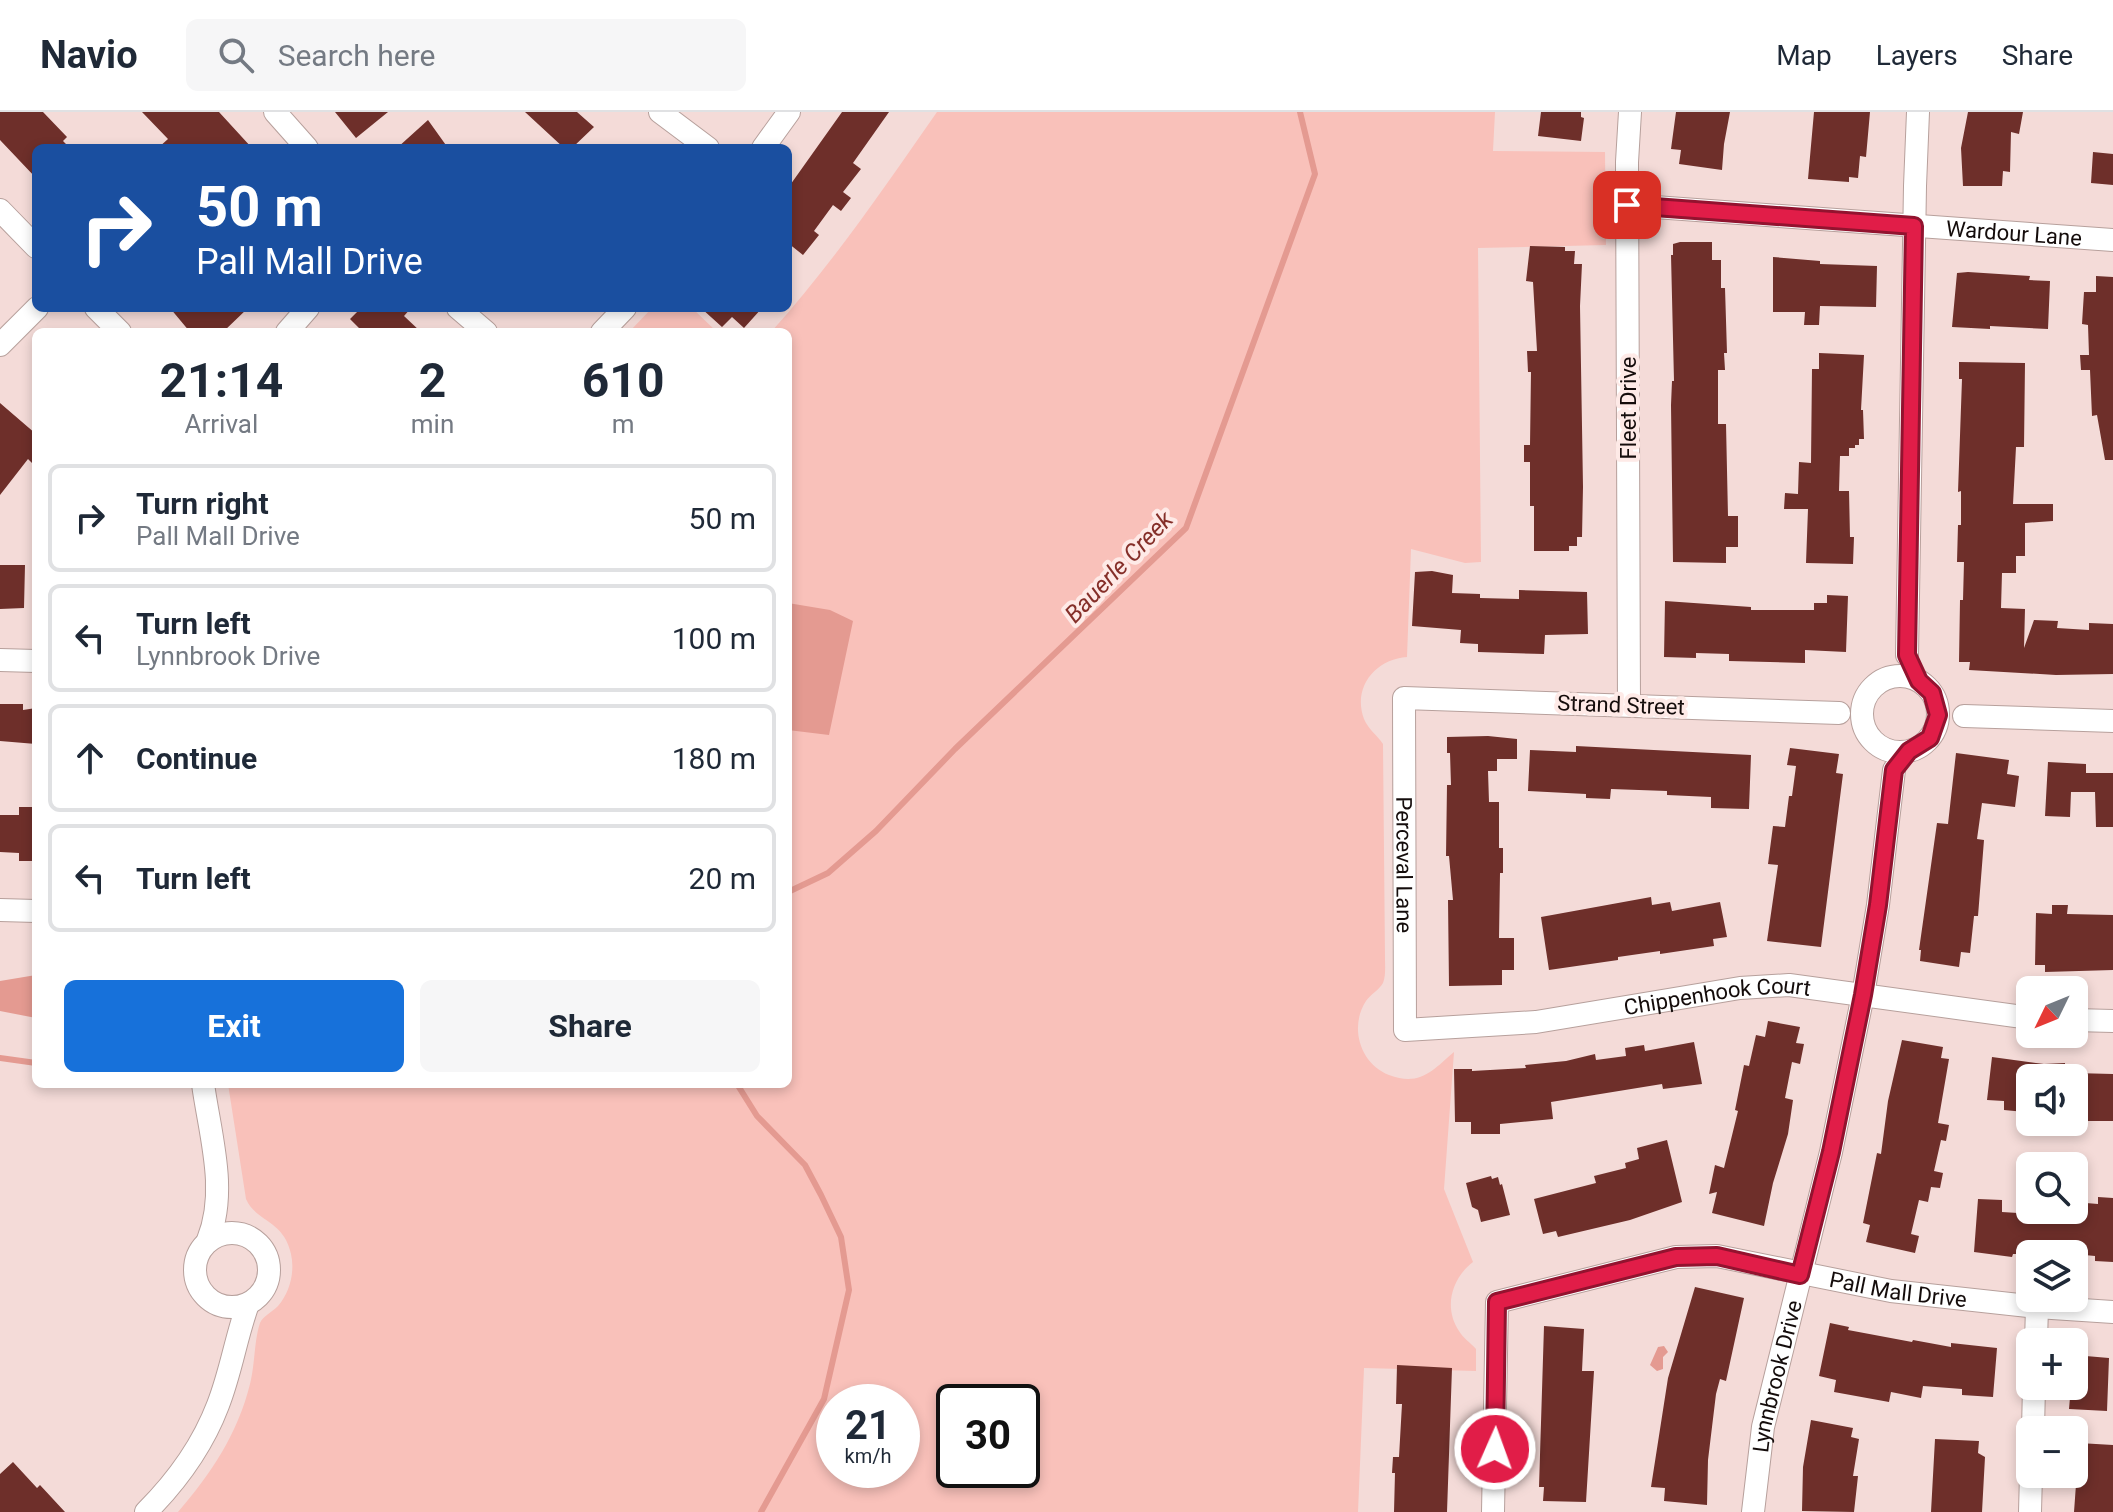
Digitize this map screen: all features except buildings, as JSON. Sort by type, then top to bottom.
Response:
[{"type":"street","points":[[275,112],[303,144]]},
{"type":"street","points":[[660,112],[703,144]]},
{"type":"street","points":[[766,144],[789,112]]},
{"type":"street","name":"Fleet Drive","points":[[1629,705],[1627,205],[1630,112]]},
{"type":"street","points":[[1894,770],[1909,751],[1930,738],[1936,727],[1937,704],[1932,693],[1919,681],[1907,655],[1918,112]]},
{"type":"street","name":"Wardour Lane","points":[[1627,205],[2113,240]]},
{"type":"street","points":[[0,210],[32,243]]},
{"type":"street","points":[[0,345],[33,312]]},
{"type":"street","points":[[100,312],[116,328]]},
{"type":"street","points":[[290,328],[304,312]]},
{"type":"street","points":[[463,312],[481,328]]},
{"type":"street","points":[[606,328],[621,312]]},
{"type":"street","points":[[1907,655],[1891,677],[1870,690],[1864,701],[1864,724],[1868,734],[1885,749],[1909,751]]},
{"type":"street","points":[[0,660],[32,661]]},
{"type":"street","points":[[1891,677],[1903,676],[1919,681]]},
{"type":"street","name":"Strand Street","points":[[1404,698],[1839,713],[1864,724]]},
{"type":"street","name":"Perceval Lane","points":[[1404,698],[1405,1030]]},
{"type":"street","name":"Strand Street","points":[[1839,713],[1864,701]]},
{"type":"street","points":[[1937,704],[1964,716],[2113,721]]},
{"type":"street","points":[[1936,727],[1964,716]]},
{"type":"street","name":"Lynnbrook Drive","points":[[1753,1512],[1763,1427],[1831,1152],[1863,995],[1878,905],[1894,770],[1885,749]]},
{"type":"street","points":[[0,910],[32,911]]},
{"type":"street","name":"Chippenhook Court","points":[[1405,1030],[1536,1022],[1765,986],[1789,985],[2016,1016]]},
{"type":"street","points":[[2088,1020],[2113,1021]]},
{"type":"street","points":[[204,1088],[218,1188],[217,1211],[208,1240],[195,1261],[197,1285],[203,1295],[225,1308],[248,1304],[259,1297],[266,1287],[269,1274],[263,1250],[255,1241],[244,1235],[219,1235],[208,1240]]},
{"type":"street","points":[[218,1188],[244,1235]]},
{"type":"street","name":"Pall Mall Drive","points":[[1493,1512],[1497,1302],[1676,1257],[1717,1256],[1800,1275],[1918,1295],[2016,1305]]},
{"type":"street","points":[[213,1303],[222,1316],[232,1359]]},
{"type":"street","points":[[146,1512],[168,1490],[199,1447],[219,1403],[248,1304]]},
{"type":"street","name":"Pall Mall Drive","points":[[2088,1310],[2113,1312]]},
{"type":"street","points":[[2030,1512],[2031,1488]]},
{"type":"shaded area","points":[[937,112],[1495,112],[1493,151],[1605,152],[1606,245],[1478,248],[1481,562],[1465,563],[1411,549],[1407,657],[1377,669],[1369,677],[1361,696],[1364,719],[1383,744],[1385,977],[1361,1011],[1358,1033],[1364,1054],[1371,1062],[1379,1070],[1400,1078],[1425,1075],[1454,1052],[1444,1189],[1473,1262],[1455,1285],[1451,1312],[1461,1334],[1476,1349],[1476,1371],[1364,1368],[1358,1512],[178,1512],[212,1468],[231,1436],[250,1384],[260,1323],[282,1300],[292,1275],[291,1254],[282,1234],[256,1213],[246,1199],[229,1088],[792,1088],[792,328],[775,328],[792,312]]},
{"type":"shaded area","points":[[648,312],[696,312],[713,328],[633,328]]},
{"type":"shaded area","points":[[792,604],[830,610],[853,621],[829,735],[792,730]]},
{"type":"shaded area","points":[[32,976],[32,1017],[0,1011],[0,981]]},
{"type":"shaded area","points":[[1664,1346],[1668,1352],[1663,1357],[1663,1369],[1657,1371],[1650,1365],[1658,1347]]},
{"type":"waterway","name":"Bauerle Creek","points":[[792,890],[828,873],[876,831],[955,749],[1186,528],[1315,174],[1300,112]]},
{"type":"waterway","points":[[0,1058],[32,1062]]},
{"type":"waterway","name":"Bauerle Creek","points":[[740,1088],[757,1116],[805,1165],[841,1237],[849,1290],[824,1399],[761,1512]]},
{"type":"route","points":[[1495,1449],[1497,1302],[1676,1257],[1717,1256],[1800,1275],[1831,1152],[1863,995],[1878,905],[1894,770],[1909,751],[1930,738],[1938,715],[1932,693],[1919,681],[1907,655],[1914,226],[1627,205]]}]
